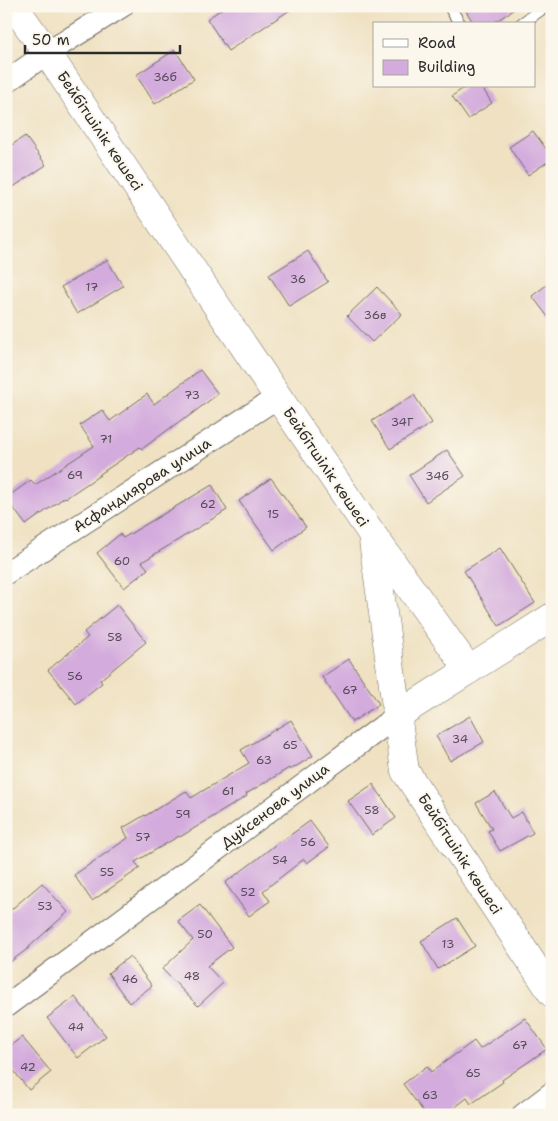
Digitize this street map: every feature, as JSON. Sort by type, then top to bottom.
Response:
[{"type":"street","name":"Бейбітшілік көшесі","points":[[14,6],[372,534],[406,770],[552,994]]},
{"type":"street","points":[[6,82],[122,6]]},
{"type":"street","name":"Асфандиярова улица","points":[[6,574],[278,397]]},
{"type":"street","points":[[372,534],[469,670]]},
{"type":"street","name":"Дуйсенова улица","points":[[6,1006],[398,715],[552,617]]},
{"type":"street","points":[[523,1115],[552,1093]]},
{"type":"lane","points":[[449,6],[459,22]]},
{"type":"lane","points":[[523,22],[540,8]]},
{"type":"building","points":[[226,6],[296,6],[228,51],[207,19]]},
{"type":"building","points":[[463,6],[519,6],[495,22],[473,22]]},
{"type":"building","points":[[175,50],[194,79],[155,104],[136,75]]},
{"type":"building","points":[[464,88],[482,88],[492,103],[468,119],[452,96]]},
{"type":"building","points":[[533,131],[552,159],[528,175],[509,147]]},
{"type":"building","points":[[25,136],[46,165],[6,192],[6,149]]},
{"type":"building","points":[[308,251],[328,282],[289,306],[269,275]]},
{"type":"building","points":[[107,260],[123,286],[77,314],[61,287]]},
{"type":"building","points":[[552,281],[552,322],[532,296]]},
{"type":"building","points":[[377,287],[402,314],[372,342],[347,316]]},
{"type":"building","points":[[200,370],[218,394],[142,449],[140,447],[26,525],[6,498],[31,480],[35,485],[94,446],[80,425],[102,410],[110,421],[147,394],[154,404]]},
{"type":"building","points":[[414,395],[432,423],[390,449],[372,421]]},
{"type":"building","points":[[447,450],[465,476],[426,502],[409,475]]},
{"type":"building","points":[[271,478],[306,527],[274,550],[239,501]]},
{"type":"building","points":[[212,485],[227,510],[142,562],[148,569],[124,588],[97,553],[120,534],[123,538]]},
{"type":"building","points":[[500,548],[535,603],[499,626],[464,571]]},
{"type":"building","points":[[117,605],[146,642],[100,680],[102,683],[76,704],[48,670],[88,637],[84,632]]},
{"type":"building","points":[[349,659],[379,704],[352,722],[322,677]]},
{"type":"building","points":[[470,716],[484,742],[450,761],[436,736]]},
{"type":"building","points":[[291,720],[313,756],[290,770],[289,768],[180,837],[135,862],[140,868],[92,901],[74,875],[128,838],[123,828],[186,791],[191,798],[249,763],[241,750]]},
{"type":"building","points":[[373,784],[396,818],[372,835],[348,801]]},
{"type":"building","points":[[495,792],[511,818],[522,812],[533,833],[500,851],[488,831],[492,829],[476,803]]},
{"type":"building","points":[[310,821],[329,847],[307,863],[304,859],[263,891],[270,901],[249,916],[225,883],[281,840]]},
{"type":"building","points":[[42,883],[68,912],[30,947],[6,965],[6,914]]},
{"type":"building","points":[[200,905],[232,947],[207,966],[223,983],[198,1006],[162,969],[193,940],[178,921]]},
{"type":"building","points":[[457,918],[475,946],[438,969],[421,941]]},
{"type":"building","points":[[130,956],[152,986],[129,1003],[108,973]]},
{"type":"building","points":[[75,997],[106,1036],[78,1058],[47,1018]]},
{"type":"building","points":[[525,1018],[547,1049],[471,1104],[467,1098],[445,1115],[426,1115],[403,1084],[427,1066],[431,1072],[474,1041],[480,1049]]},
{"type":"building","points":[[22,1037],[51,1072],[29,1090],[6,1061],[6,1049]]}]
